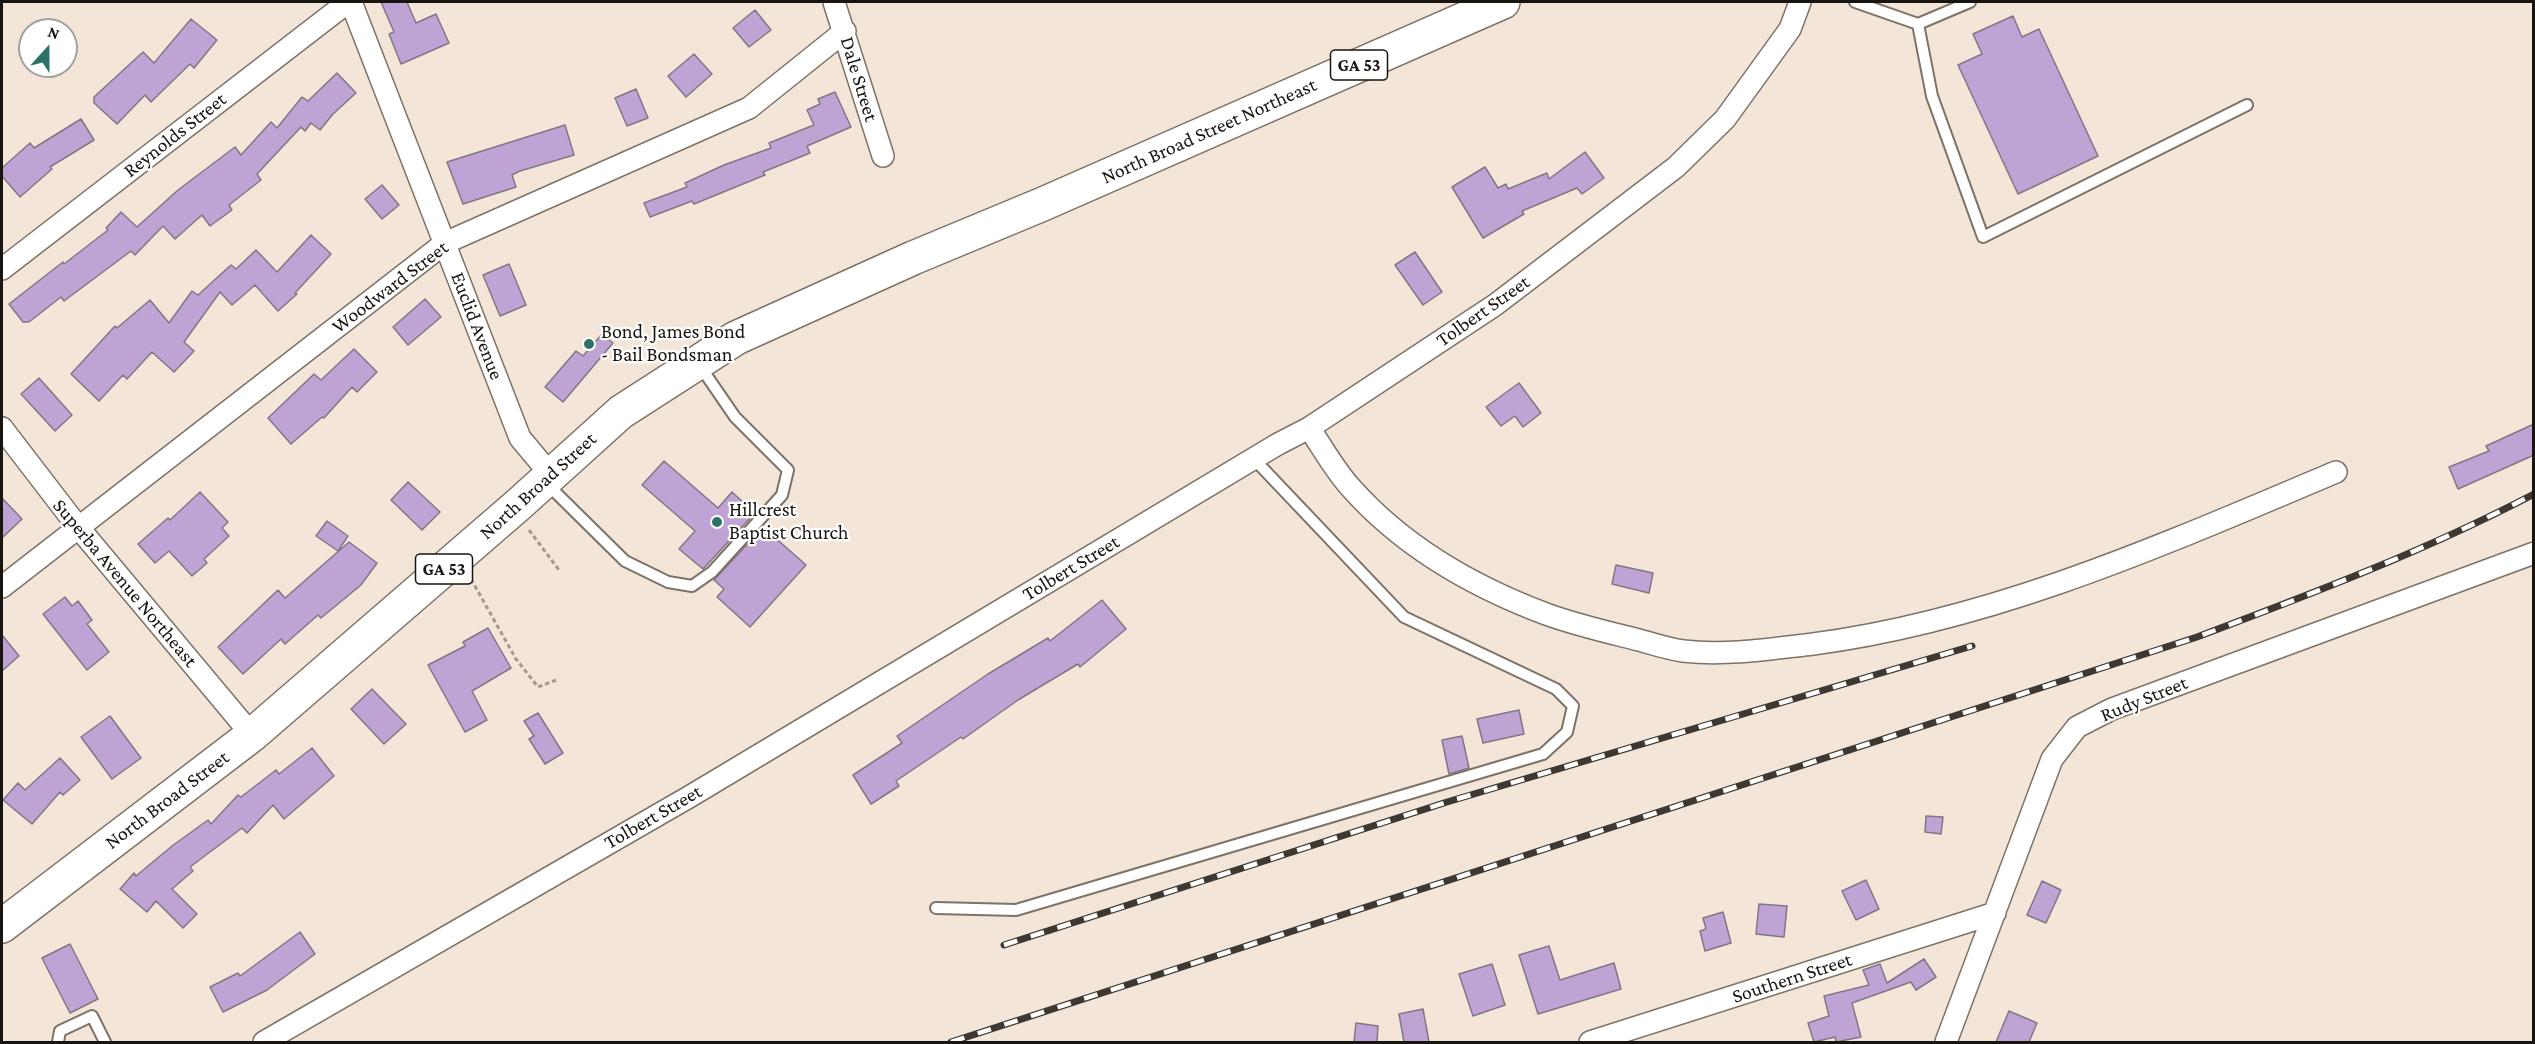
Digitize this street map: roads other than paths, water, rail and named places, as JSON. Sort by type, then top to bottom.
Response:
[{"type":"main road","name":"North Broad Street Northeast","points":[[914,258],[1043,204],[1503,2]]},
{"type":"main road","name":"North Broad Street","points":[[2,926],[252,735],[513,509],[621,412],[736,338],[914,258]]},
{"type":"street","name":"Euclid Avenue","points":[[350,2],[520,438],[548,478]]},
{"type":"street","name":"Reynolds Street","points":[[2,269],[350,2]]},
{"type":"street","name":"Dale Street","points":[[834,2],[883,156]]},
{"type":"street","name":"Tolbert Street","points":[[264,1042],[689,797],[1253,458],[1309,428],[1495,305],[1676,167],[1725,119],[1790,29],[1800,2]]},
{"type":"street","name":"Woodward Street","points":[[2,587],[445,243],[749,108],[845,31]]},
{"type":"street","name":"Superba Avenue Northeast","points":[[2,428],[78,527],[252,735]]},
{"type":"street","points":[[1309,428],[1349,487],[1389,528],[1438,560],[1506,599],[1574,624],[1682,651],[1751,652],[1870,636],[1949,618],[2051,586],[2185,535],[2336,472]]},
{"type":"street","name":"Rudy Street","points":[[1946,1042],[2052,759],[2078,727],[2112,709],[2534,553]]},
{"type":"street","name":"Southern Street","points":[[1590,1042],[1995,913]]},
{"type":"lane","points":[[1855,2],[1918,24],[1970,2]]},
{"type":"lane","points":[[1918,24],[1932,96],[1983,237],[2247,105]]},
{"type":"lane","points":[[548,478],[625,561],[668,582],[692,586],[712,572],[782,495],[788,470],[735,417],[697,363]]},
{"type":"lane","points":[[936,908],[1016,910],[1543,754],[1567,732],[1573,706],[1556,689],[1404,617],[1253,458]]},
{"type":"lane","points":[[58,1042],[60,1031],[92,1016],[105,1042]]},
{"type":"railway","points":[[951,1042],[2197,637],[2410,553],[2534,494]]},
{"type":"railway","points":[[1004,945],[1447,802],[1972,646]]},
{"type":"place","name":"Bond, James Bond - Bail Bondsman","points":[[589,344]]},
{"type":"place","name":"Hillcrest Baptist Church","points":[[717,522]]}]
